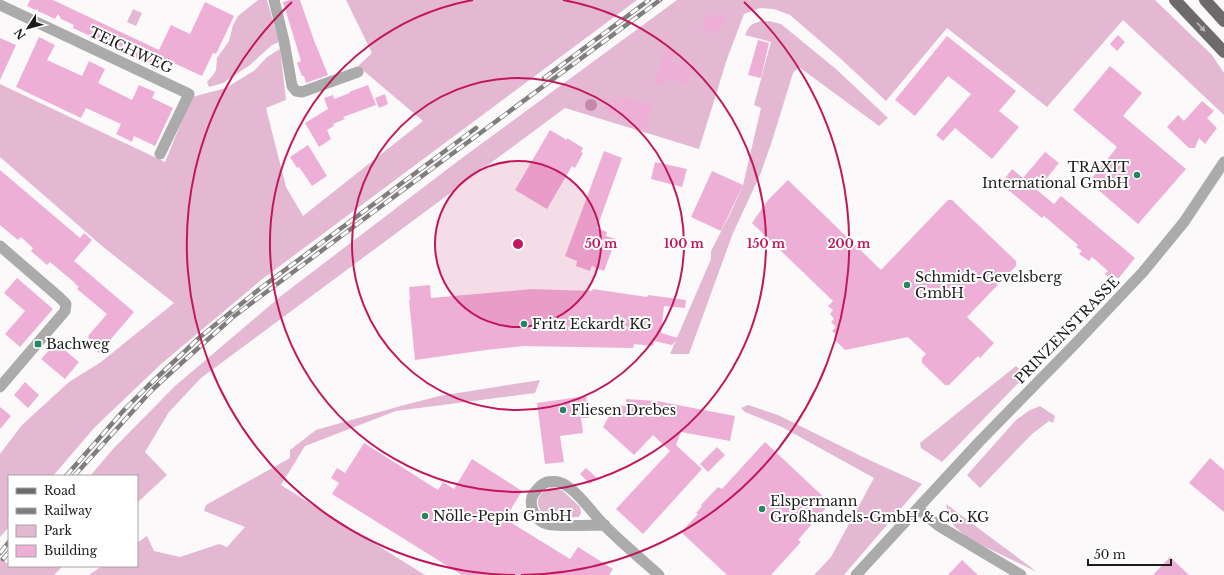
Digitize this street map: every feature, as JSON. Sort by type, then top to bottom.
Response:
[{"type":"main road","points":[[1175,0],[1224,52]]},
{"type":"main road","points":[[1205,0],[1224,21]]},
{"type":"street","points":[[274,0],[284,41],[290,81],[296,91],[302,92],[358,72]]},
{"type":"street","name":"TEICHWEG","points":[[0,5],[189,94],[160,154]]},
{"type":"street","name":"PRINZENSTRASSE","points":[[856,575],[989,432],[1143,272],[1184,222],[1224,162]]},
{"type":"street","points":[[0,246],[66,304],[65,311],[0,387]]},
{"type":"street","points":[[604,525],[561,525],[542,522],[534,512],[532,506],[532,496],[546,482],[560,482],[585,502],[604,525],[659,575]]},
{"type":"street","points":[[918,509],[938,526],[1021,575]]},
{"type":"green space","points":[[258,0],[267,0],[279,42],[272,45],[250,65],[223,83],[209,87],[207,82],[216,70],[217,58],[229,41],[233,25],[238,16]]},
{"type":"green space","points":[[346,0],[637,0],[261,280],[160,365],[94,428],[54,475],[8,475],[8,528],[0,537],[0,454],[22,425],[69,382],[101,362],[174,303],[102,246],[0,157],[0,84],[165,162],[192,97],[226,88],[255,70],[267,57],[280,49],[286,100],[266,108],[286,187],[303,216],[423,121],[358,66],[372,53]]},
{"type":"green space","points":[[677,0],[1155,0],[1212,55],[1224,73],[1224,115],[1123,20],[1047,107],[947,28],[886,101],[841,59],[790,15],[774,9],[760,8],[744,14],[727,59],[699,149],[565,108],[201,378],[169,412],[145,452],[167,475],[138,502],[138,475],[91,475],[113,449],[175,386],[281,296],[458,161]]},
{"type":"green space","points":[[133,9],[142,13],[136,26],[127,22]]},
{"type":"green space","points":[[762,21],[781,24],[836,69],[888,118],[879,126],[799,67],[793,73],[760,175],[733,233],[689,354],[670,354],[711,259],[711,251],[743,185],[761,108],[754,105],[771,42],[745,35],[751,25]]},
{"type":"green space","points":[[1016,366],[1026,375],[942,462],[921,448],[920,443]]},
{"type":"green space","points":[[540,380],[535,393],[396,411],[305,446],[281,485],[425,575],[89,575],[101,567],[138,567],[138,542],[147,536],[154,551],[180,557],[219,544],[227,547],[245,527],[204,511],[206,505],[290,458],[290,450],[316,430],[439,396]]},
{"type":"green space","points":[[748,405],[778,415],[922,484],[844,575],[814,575],[831,557],[874,478],[782,427],[745,412],[741,408]]},
{"type":"green space","points":[[1040,406],[1055,416],[1053,423],[1049,421],[1032,434],[980,488],[967,475],[1016,420],[1030,410]]},
{"type":"green space","points":[[552,487],[563,491],[580,507],[581,513],[579,517],[544,515],[539,506],[539,498],[543,492]]},
{"type":"green space","points":[[946,504],[1037,572],[969,539],[954,526],[948,514]]},
{"type":"green space","points":[[0,557],[8,564],[8,567],[62,567],[54,575],[0,575]]},
{"type":"shaded area","points":[[591,99],[595,101],[597,105],[595,109],[591,111],[587,109],[585,105],[587,101]]},
{"type":"building","points":[[30,0],[53,0],[159,50],[171,25],[190,34],[205,2],[234,16],[216,54],[213,53],[202,76],[165,59],[160,69],[132,56],[134,53],[115,44],[113,47],[73,28],[74,25],[61,19],[58,14],[55,19],[27,6]]},
{"type":"building","points":[[300,0],[328,75],[306,83],[297,63],[301,61],[283,2]]},
{"type":"building","points":[[708,13],[716,17],[718,13],[727,17],[724,25],[722,24],[717,35],[702,28]]},
{"type":"building","points":[[1118,35],[1125,42],[1117,51],[1110,44]]},
{"type":"building","points":[[947,36],[1016,91],[999,111],[1019,127],[992,159],[955,128],[943,141],[936,135],[971,94],[948,76],[915,116],[895,100]]},
{"type":"building","points":[[39,37],[55,45],[47,60],[82,76],[89,61],[105,69],[98,83],[132,100],[139,85],[155,92],[152,98],[173,108],[155,146],[134,136],[132,142],[116,134],[121,124],[86,108],[81,118],[16,87]]},
{"type":"building","points":[[0,38],[16,45],[0,80]]},
{"type":"building","points":[[758,40],[769,43],[761,78],[748,75]]},
{"type":"building","points":[[665,49],[675,52],[672,61],[693,66],[687,85],[666,78],[664,87],[654,84]]},
{"type":"building","name":"TRAXIT International GmbH","points":[[1110,66],[1142,93],[1123,116],[1186,169],[1138,224],[1089,182],[1117,147],[1073,110]]},
{"type":"building","points":[[368,85],[376,105],[343,117],[345,119],[333,124],[334,126],[327,130],[331,139],[319,147],[305,123],[328,109],[324,98],[333,95],[334,99]]},
{"type":"building","points":[[385,94],[388,104],[379,108],[375,98]]},
{"type":"building","points":[[622,96],[650,105],[652,112],[646,127],[642,128],[634,126],[635,121],[608,113],[612,99],[621,102]]},
{"type":"building","points":[[1202,101],[1214,111],[1207,118],[1217,128],[1205,144],[1199,138],[1195,148],[1189,148],[1167,127],[1178,115],[1184,121]]},
{"type":"building","points":[[550,130],[583,148],[581,152],[583,153],[575,168],[572,166],[547,209],[515,190]]},
{"type":"building","points":[[308,145],[327,176],[312,186],[290,157]]},
{"type":"building","points":[[604,151],[622,158],[597,228],[607,232],[606,236],[616,239],[604,271],[592,266],[590,271],[576,266],[577,261],[565,256]]},
{"type":"building","points":[[1045,152],[1059,163],[1037,190],[1054,204],[1061,196],[1135,258],[1118,279],[1116,277],[1112,281],[1105,274],[1108,271],[1092,257],[1089,261],[1079,254],[1082,251],[1076,247],[1078,245],[1044,216],[1042,218],[1001,184],[1012,169],[1023,178]]},
{"type":"building","points":[[655,162],[687,169],[682,187],[651,179]]},
{"type":"building","points":[[0,170],[80,238],[84,233],[92,240],[74,261],[134,312],[99,353],[86,342],[89,338],[88,336],[107,314],[77,289],[79,287],[75,283],[50,262],[47,265],[31,251],[33,248],[21,237],[18,240],[0,225]]},
{"type":"building","points":[[712,171],[743,185],[721,231],[691,217]]},
{"type":"building","name":"Schmidt-Gevelsberg GmbH","points":[[788,180],[881,270],[948,200],[952,200],[1016,261],[1016,266],[967,317],[994,343],[980,358],[978,356],[949,385],[945,385],[922,363],[922,358],[926,354],[908,337],[845,350],[834,339],[837,335],[832,331],[836,327],[831,322],[834,319],[830,314],[833,310],[828,306],[833,301],[752,223],[768,200]]},
{"type":"building","points":[[17,278],[53,309],[20,347],[5,334],[25,311],[4,293]]},
{"type":"building","name":"Fritz Eckardt KG","points":[[430,285],[431,298],[532,289],[592,291],[593,289],[647,297],[648,295],[686,300],[685,308],[664,306],[661,333],[678,338],[672,345],[654,341],[653,346],[634,344],[633,348],[524,346],[415,360],[409,287]]},
{"type":"building","points":[[56,343],[79,362],[65,379],[41,359]]},
{"type":"building","points":[[25,382],[39,395],[28,408],[14,395]]},
{"type":"building","name":"Fliesen Drebes","points":[[586,396],[589,418],[581,418],[583,433],[560,436],[564,462],[545,464],[537,403]]},
{"type":"building","points":[[626,399],[657,401],[735,416],[730,441],[681,432],[676,445],[702,469],[643,534],[616,509],[670,451],[653,435],[634,455],[603,427],[615,405],[626,406]]},
{"type":"building","points":[[0,407],[11,416],[0,429]]},
{"type":"building","name":"Elspermann Großhandels-GmbH & Co. KG","points":[[765,442],[830,503],[798,540],[801,542],[771,575],[727,575],[681,532],[698,514],[696,513],[702,506],[701,505],[718,487],[722,489]]},
{"type":"building","name":"Nölle-Pepin GmbH","points":[[364,443],[438,490],[443,482],[454,489],[472,459],[522,491],[505,519],[570,559],[578,547],[613,569],[609,575],[462,575],[332,494],[339,483],[331,478],[337,468],[345,473]]},
{"type":"building","points":[[717,447],[725,455],[708,472],[700,464]]},
{"type":"building","points":[[1210,458],[1224,470],[1224,512],[1189,483]]},
{"type":"building","points":[[586,468],[597,478],[590,484],[580,474]]},
{"type":"building","points":[[1170,557],[1189,575],[1153,575]]},
{"type":"building","points":[[962,560],[978,575],[948,575]]},
{"type":"railway","points":[[544,78],[649,0]]},
{"type":"railway","points":[[75,475],[152,390],[233,317],[660,0]]},
{"type":"railway","points":[[67,475],[124,410],[200,337],[262,287],[476,128]]},
{"type":"railway","points":[[0,553],[8,543]]},
{"type":"railway","points":[[3,559],[8,553]]},
{"type":"place","name":"TRAXIT International GmbH","points":[[1137,175]]},
{"type":"place","name":"Schmidt-Gevelsberg GmbH","points":[[907,285]]},
{"type":"place","name":"Fritz Eckardt KG","points":[[524,324]]},
{"type":"place","name":"Bachweg","points":[[38,344]]},
{"type":"place","name":"Fliesen Drebes","points":[[563,410]]},
{"type":"place","name":"Elspermann Großhandels-GmbH & Co. KG","points":[[762,509]]},
{"type":"place","name":"Nölle-Pepin GmbH","points":[[425,516]]}]
